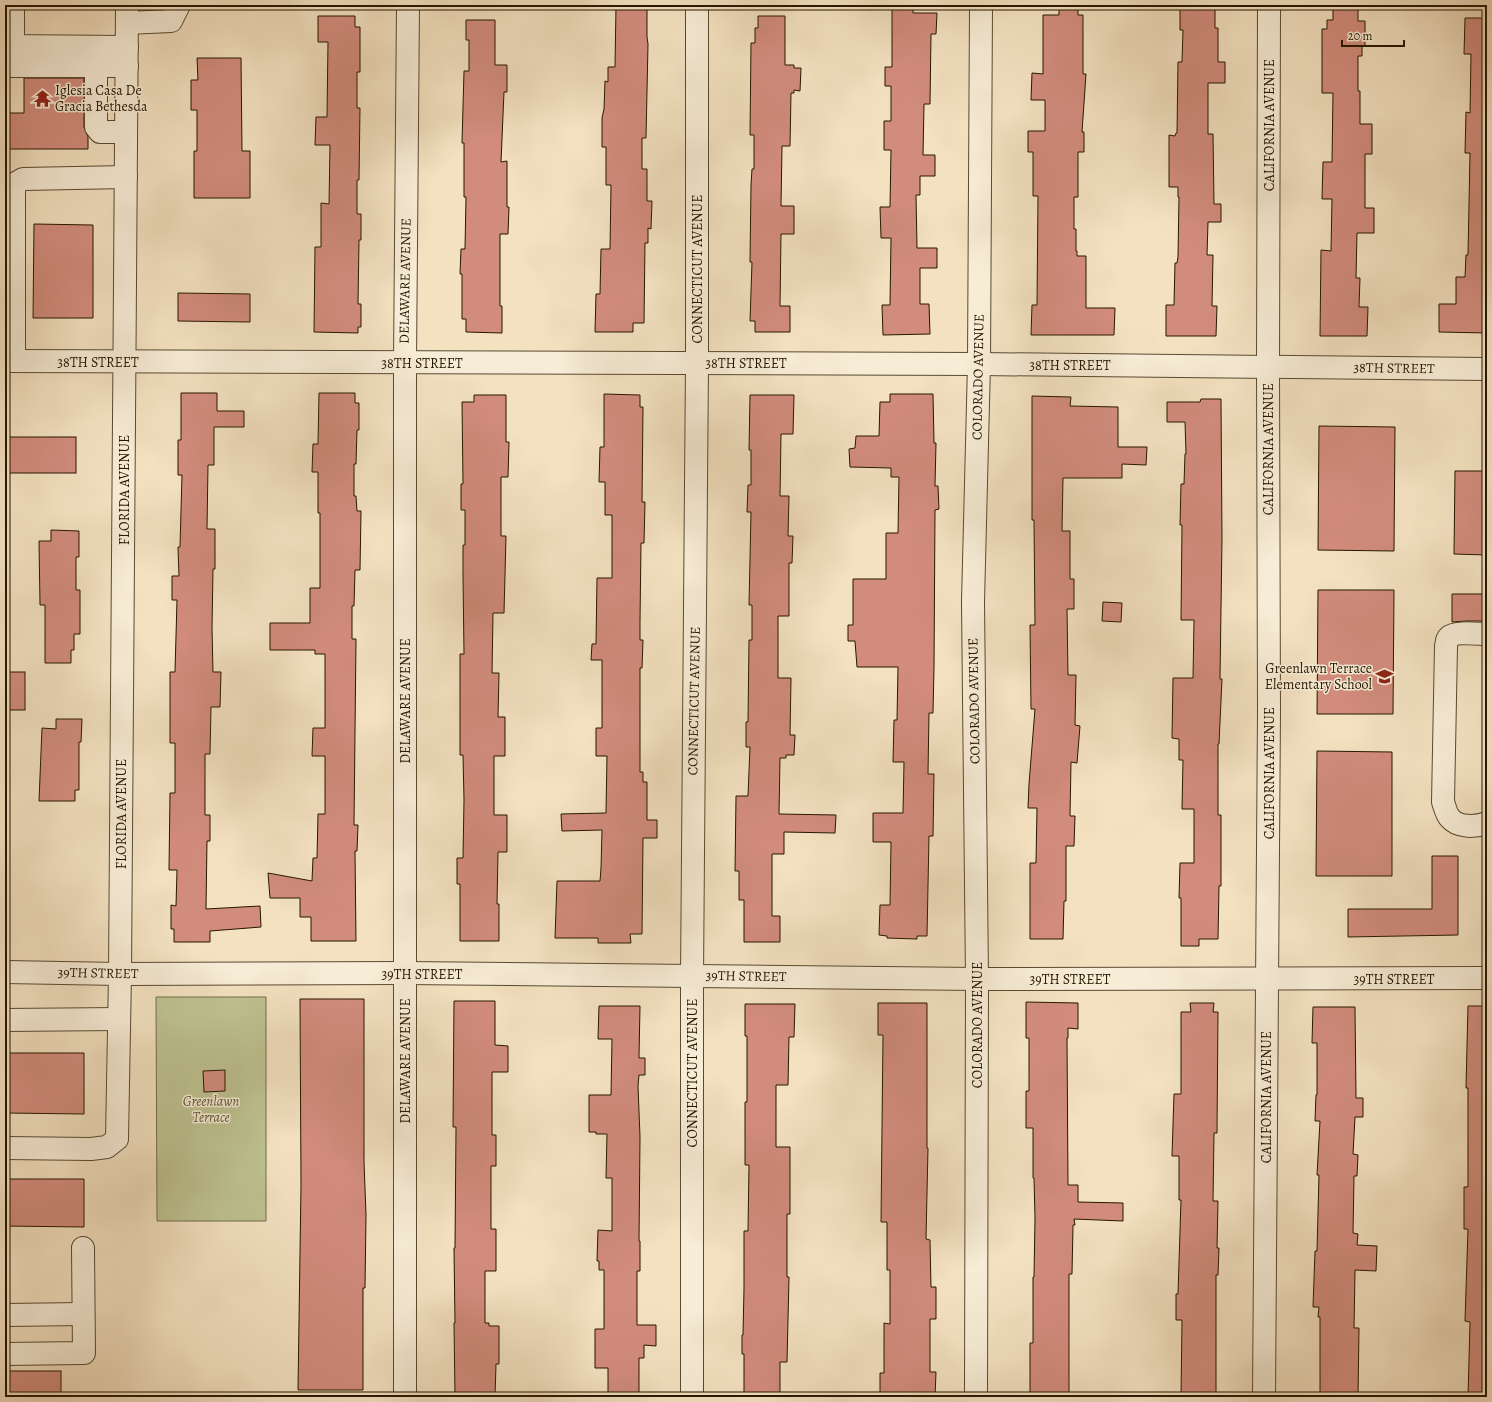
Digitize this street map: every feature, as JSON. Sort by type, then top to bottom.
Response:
[{"type":"street","points":[[8,53],[13,5]]},
{"type":"street","points":[[127,14],[170,21],[179,5]]},
{"type":"street","name":"DELAWARE AVENUE","points":[[405,1397],[404,363],[408,5]]},
{"type":"street","name":"CONNECTICUT AVENUE","points":[[692,1397],[692,976],[697,363],[697,5]]},
{"type":"street","name":"COLORADO AVENUE","points":[[976,1397],[977,979],[973,602],[979,364],[981,5]]},
{"type":"street","name":"CALIFORNIA AVENUE","points":[[1264,1397],[1269,720],[1269,5]]},
{"type":"street","name":"FLORIDA AVENUE","points":[[5,1148],[91,1149],[107,1147],[116,1139],[120,974],[127,14]]},
{"type":"street","points":[[8,53],[127,56]]},
{"type":"street","points":[[8,53],[96,66],[127,56]]},
{"type":"street","points":[[96,66],[96,127],[100,132],[126,132]]},
{"type":"street","points":[[96,98],[126,98]]},
{"type":"street","points":[[9,361],[14,190],[16,183],[23,179],[126,177]]},
{"type":"street","name":"38TH STREET","points":[[9,361],[979,364],[1487,369]]},
{"type":"street","points":[[1487,634],[1456,635],[1450,636],[1447,639],[1443,802],[1450,818],[1458,823],[1469,826],[1479,826],[1487,823]]},
{"type":"street","name":"39TH STREET","points":[[5,972],[120,974],[405,973],[977,979],[1487,978]]},
{"type":"street","points":[[5,1020],[119,1019]]},
{"type":"street","points":[[5,1354],[84,1353],[83,1248]]},
{"type":"street","points":[[5,1315],[83,1314]]},
{"type":"green space","name":"Greenlawn Terrace","points":[[156,997],[266,997],[266,1221],[157,1221]]},
{"type":"building","points":[[616,5],[647,5],[648,44],[646,138],[642,138],[642,169],[647,169],[647,201],[652,201],[651,229],[648,228],[648,243],[645,243],[644,323],[633,323],[633,332],[595,332],[596,294],[600,294],[601,249],[610,249],[611,185],[606,185],[606,147],[602,147],[602,118],[604,109],[605,81],[608,82],[608,67],[615,67]]},
{"type":"building","points":[[892,5],[913,5],[913,13],[937,13],[936,34],[931,34],[930,104],[924,104],[923,155],[935,155],[935,176],[920,176],[920,195],[916,195],[917,248],[937,248],[937,268],[920,268],[920,304],[929,304],[930,334],[883,335],[882,305],[890,305],[891,238],[881,238],[880,207],[890,207],[891,150],[884,150],[884,121],[891,121],[891,86],[885,86],[885,67],[892,67]]},
{"type":"building","points":[[1059,5],[1078,5],[1078,15],[1083,15],[1083,74],[1086,74],[1082,132],[1084,132],[1084,152],[1078,152],[1078,197],[1074,197],[1076,251],[1077,256],[1086,256],[1086,308],[1115,308],[1114,335],[1031,335],[1032,305],[1037,305],[1038,196],[1033,196],[1033,152],[1028,152],[1028,131],[1045,131],[1045,100],[1031,100],[1032,73],[1043,74],[1043,15],[1059,15]]},
{"type":"building","points":[[1180,5],[1215,5],[1215,28],[1218,28],[1218,62],[1225,62],[1225,83],[1208,83],[1208,134],[1213,134],[1214,204],[1221,204],[1221,222],[1208,222],[1207,255],[1213,255],[1212,306],[1217,306],[1216,336],[1166,336],[1166,305],[1174,305],[1175,263],[1177,263],[1178,257],[1179,197],[1178,187],[1169,187],[1169,135],[1175,136],[1177,133],[1178,62],[1182,62],[1183,30],[1180,30]]},
{"type":"building","points":[[1333,5],[1358,5],[1358,21],[1365,21],[1365,46],[1362,46],[1362,56],[1358,56],[1358,91],[1360,91],[1360,124],[1372,124],[1372,154],[1365,154],[1365,208],[1374,208],[1374,233],[1357,233],[1356,278],[1360,278],[1359,307],[1368,307],[1367,336],[1320,336],[1321,250],[1331,251],[1332,199],[1322,199],[1323,162],[1332,162],[1333,93],[1322,93],[1322,29],[1327,29],[1327,20],[1333,20]]},
{"type":"building","points":[[318,16],[355,16],[355,27],[360,27],[360,72],[357,72],[357,108],[360,108],[357,214],[361,214],[358,304],[361,304],[361,327],[358,327],[358,333],[314,332],[315,247],[321,247],[321,203],[329,204],[330,145],[315,145],[316,117],[327,117],[328,42],[318,42]]},
{"type":"building","points":[[758,16],[785,16],[785,65],[794,65],[794,68],[801,68],[800,91],[794,90],[794,93],[791,93],[790,146],[782,146],[781,206],[794,206],[794,234],[781,234],[780,306],[790,306],[790,332],[755,332],[755,321],[750,321],[752,262],[750,262],[751,185],[752,169],[754,169],[754,135],[750,135],[751,43],[755,43],[755,28],[758,28]]},
{"type":"building","points":[[1465,18],[1487,18],[1487,333],[1439,332],[1439,304],[1456,304],[1456,277],[1465,277],[1466,255],[1468,255],[1470,153],[1465,153],[1466,112],[1470,113],[1471,54],[1464,54]]},
{"type":"building","points":[[466,20],[495,20],[495,65],[507,65],[507,92],[504,92],[501,162],[507,161],[507,207],[509,207],[508,234],[500,234],[500,306],[502,306],[502,333],[466,332],[466,319],[462,319],[462,274],[460,274],[461,249],[465,249],[466,197],[464,197],[464,143],[462,143],[464,71],[469,71],[469,40],[466,40]]},
{"type":"building","points":[[197,58],[241,58],[242,151],[250,151],[250,198],[194,198],[194,151],[197,151],[197,110],[191,110],[191,80],[198,80]]},
{"type":"building","points":[[24,78],[84,78],[84,127],[88,137],[88,149],[5,149],[5,113],[24,113]]},
{"type":"building","points":[[34,224],[93,225],[93,318],[33,318]]},
{"type":"building","points":[[178,293],[250,294],[250,322],[178,321]]},
{"type":"building","points":[[181,393],[217,393],[217,411],[244,411],[244,427],[214,427],[214,465],[208,465],[207,529],[215,529],[215,569],[213,569],[212,628],[213,672],[221,672],[220,707],[211,707],[210,754],[205,754],[205,815],[210,815],[210,841],[207,841],[206,909],[260,906],[261,927],[210,931],[210,942],[174,942],[174,929],[171,929],[171,905],[176,906],[177,870],[169,870],[170,793],[175,793],[175,743],[170,743],[170,672],[175,672],[177,600],[172,600],[172,576],[179,576],[178,547],[180,547],[182,475],[178,475],[178,440],[181,440]]},
{"type":"building","points":[[319,393],[355,393],[355,403],[359,403],[359,430],[357,430],[356,464],[354,464],[354,496],[356,496],[357,511],[361,511],[360,570],[355,570],[354,606],[352,606],[352,639],[356,639],[354,825],[358,825],[357,851],[355,851],[356,941],[311,941],[311,917],[300,917],[300,898],[270,898],[268,873],[312,881],[313,858],[317,858],[318,814],[325,814],[325,756],[312,756],[313,728],[325,728],[325,654],[315,654],[315,650],[270,650],[270,623],[310,623],[310,588],[320,588],[320,513],[318,513],[318,472],[312,472],[313,444],[318,444]]},
{"type":"building","points":[[604,394],[640,395],[640,407],[643,407],[642,502],[645,502],[644,543],[641,543],[640,640],[643,640],[642,668],[640,668],[640,772],[643,772],[643,782],[647,782],[647,820],[657,820],[657,838],[643,838],[642,934],[630,934],[631,943],[598,943],[598,938],[555,938],[557,881],[600,881],[602,830],[562,831],[561,814],[606,813],[607,756],[596,756],[596,728],[602,728],[602,660],[591,660],[592,644],[596,644],[597,578],[612,578],[612,515],[605,515],[605,482],[599,482],[600,447],[604,447]]},
{"type":"building","points":[[890,394],[933,394],[934,443],[936,443],[935,486],[938,486],[939,509],[935,510],[933,713],[929,713],[928,774],[934,774],[933,836],[929,836],[927,936],[917,936],[917,939],[887,938],[887,936],[879,935],[880,905],[890,905],[891,842],[873,842],[873,813],[903,813],[904,762],[893,762],[894,720],[897,720],[898,667],[857,667],[855,641],[848,641],[848,625],[853,625],[853,579],[886,579],[886,533],[898,533],[899,477],[891,477],[891,468],[850,467],[849,449],[855,448],[856,436],[879,436],[880,402],[890,402]]},
{"type":"building","points":[[474,395],[506,395],[506,442],[509,442],[508,477],[501,477],[501,536],[506,536],[504,613],[493,613],[492,673],[499,673],[498,717],[505,717],[505,756],[494,756],[494,815],[507,815],[507,852],[498,852],[497,904],[499,904],[499,941],[460,941],[460,884],[457,884],[457,858],[463,858],[464,800],[463,755],[460,755],[460,654],[464,654],[463,545],[465,545],[465,510],[461,510],[461,484],[463,484],[462,402],[474,402]]},
{"type":"building","points":[[750,395],[794,395],[793,434],[781,434],[780,496],[789,496],[788,536],[793,536],[792,563],[789,563],[789,616],[778,616],[778,678],[791,678],[790,735],[795,735],[794,755],[786,755],[786,758],[780,758],[779,814],[836,815],[835,833],[784,832],[784,854],[772,854],[772,916],[780,916],[780,942],[744,942],[744,900],[739,900],[739,871],[735,871],[736,796],[748,796],[750,747],[746,747],[746,722],[748,722],[749,640],[752,640],[752,605],[749,605],[751,512],[747,512],[748,485],[751,485],[751,450],[749,450]]},
{"type":"building","points":[[1032,396],[1071,397],[1070,406],[1118,407],[1118,447],[1147,447],[1146,465],[1122,464],[1122,478],[1063,478],[1062,531],[1070,531],[1070,579],[1074,579],[1074,609],[1067,609],[1068,675],[1076,675],[1075,725],[1080,726],[1077,763],[1071,762],[1070,816],[1075,816],[1074,846],[1066,846],[1066,901],[1064,901],[1063,939],[1030,939],[1030,863],[1036,863],[1037,808],[1028,808],[1035,709],[1031,709],[1030,625],[1035,625],[1034,520],[1032,520]]},
{"type":"building","points":[[1201,399],[1221,399],[1222,538],[1220,679],[1222,679],[1218,744],[1218,815],[1221,815],[1221,886],[1219,886],[1218,939],[1199,939],[1199,946],[1181,946],[1181,898],[1179,898],[1180,863],[1194,863],[1194,809],[1182,809],[1183,760],[1179,760],[1179,739],[1172,738],[1173,678],[1193,678],[1194,620],[1181,620],[1182,525],[1180,525],[1181,484],[1184,484],[1186,454],[1185,422],[1167,422],[1167,402],[1200,402]]},
{"type":"building","points":[[1319,426],[1395,427],[1394,551],[1318,550]]},
{"type":"building","points":[[7,437],[76,437],[76,473],[7,473]]},
{"type":"building","points":[[1455,471],[1487,471],[1487,555],[1454,554]]},
{"type":"building","points":[[51,530],[79,531],[79,557],[76,557],[76,590],[80,590],[80,634],[74,634],[74,650],[71,650],[71,663],[45,663],[45,605],[40,605],[39,541],[51,541]]},
{"type":"building","points":[[1318,590],[1394,590],[1393,714],[1317,714]]},
{"type":"building","points":[[1452,594],[1487,594],[1487,621],[1452,622]]},
{"type":"building","points":[[1103,602],[1122,603],[1121,622],[1102,621]]},
{"type":"building","points":[[5,672],[25,672],[25,710],[5,710]]},
{"type":"building","points":[[56,719],[82,719],[81,742],[79,742],[79,790],[75,790],[75,801],[39,801],[42,728],[56,729]]},
{"type":"building","points":[[1317,751],[1392,752],[1392,876],[1316,876]]},
{"type":"building","points":[[1432,856],[1458,856],[1458,935],[1348,937],[1348,909],[1432,909]]},
{"type":"building","points":[[300,999],[364,999],[364,1162],[366,1215],[365,1288],[363,1288],[363,1390],[298,1390],[301,1186]]},
{"type":"building","points":[[454,1001],[495,1001],[495,1045],[508,1046],[508,1072],[492,1072],[492,1135],[496,1135],[496,1166],[491,1166],[491,1229],[496,1229],[496,1271],[485,1271],[485,1323],[489,1323],[489,1326],[499,1326],[499,1364],[496,1364],[495,1397],[455,1397],[454,1248],[456,1127],[453,1127]]},
{"type":"building","points":[[1026,1002],[1078,1003],[1078,1029],[1068,1028],[1067,1038],[1068,1185],[1078,1185],[1078,1202],[1123,1203],[1123,1221],[1074,1219],[1075,1225],[1073,1225],[1072,1274],[1069,1274],[1069,1397],[1030,1397],[1030,1343],[1033,1343],[1035,1218],[1033,1128],[1026,1128],[1026,1091],[1029,1091],[1029,1038],[1026,1038]]},
{"type":"building","points":[[878,1003],[927,1003],[928,1148],[926,1239],[930,1240],[931,1287],[936,1287],[936,1319],[930,1319],[930,1372],[936,1372],[935,1397],[880,1397],[880,1373],[884,1373],[884,1323],[890,1324],[890,1270],[887,1270],[887,1222],[881,1222],[883,1035],[878,1035]]},
{"type":"building","points":[[1190,1003],[1214,1003],[1213,1012],[1218,1012],[1217,1133],[1214,1133],[1213,1201],[1218,1201],[1217,1248],[1219,1248],[1218,1275],[1216,1275],[1216,1397],[1181,1397],[1182,1320],[1176,1320],[1176,1294],[1178,1294],[1181,1200],[1179,1200],[1179,1156],[1172,1156],[1174,1094],[1181,1094],[1181,1012],[1191,1012]]},
{"type":"building","points":[[745,1004],[795,1004],[794,1037],[789,1037],[788,1085],[776,1085],[776,1147],[790,1147],[790,1214],[787,1214],[787,1277],[789,1277],[787,1362],[780,1362],[780,1397],[744,1397],[744,1354],[742,1354],[742,1335],[744,1231],[748,1231],[749,1165],[745,1165],[747,1036],[745,1036]]},
{"type":"building","points":[[599,1006],[640,1006],[639,1058],[645,1058],[645,1075],[639,1075],[638,1086],[640,1137],[640,1271],[637,1271],[637,1325],[656,1325],[656,1346],[644,1345],[644,1358],[639,1358],[639,1397],[608,1397],[608,1368],[595,1368],[595,1329],[604,1329],[604,1270],[599,1270],[599,1261],[597,1261],[598,1230],[612,1231],[612,1178],[606,1178],[607,1134],[596,1134],[596,1132],[589,1132],[589,1095],[611,1095],[612,1039],[598,1039]]},
{"type":"building","points":[[1468,1006],[1487,1006],[1487,1397],[1468,1397],[1470,1322],[1465,1321],[1468,1229],[1464,1229],[1464,1187],[1468,1187],[1468,1088],[1466,1088]]},
{"type":"building","points":[[1313,1007],[1355,1007],[1356,1098],[1363,1098],[1363,1117],[1355,1117],[1353,1154],[1358,1155],[1357,1176],[1354,1176],[1353,1233],[1358,1234],[1357,1245],[1377,1246],[1376,1271],[1355,1270],[1354,1328],[1359,1328],[1358,1397],[1320,1397],[1320,1317],[1318,1317],[1319,1307],[1313,1307],[1315,1251],[1317,1251],[1319,1175],[1317,1175],[1320,1121],[1315,1121],[1317,1095],[1317,1043],[1312,1043]]},
{"type":"building","points":[[5,1053],[84,1053],[84,1114],[5,1113]]},
{"type":"building","points":[[225,1070],[225,1091],[204,1092],[203,1071]]},
{"type":"building","points":[[5,1179],[84,1179],[84,1227],[5,1226]]},
{"type":"building","points":[[5,1371],[61,1371],[61,1397],[5,1397]]},
{"type":"place","name":"Iglesia Casa De Gracia Bethesda","points":[[42,98]]},
{"type":"place","name":"Greenlawn Terrace Elementary School","points":[[1385,676]]}]
